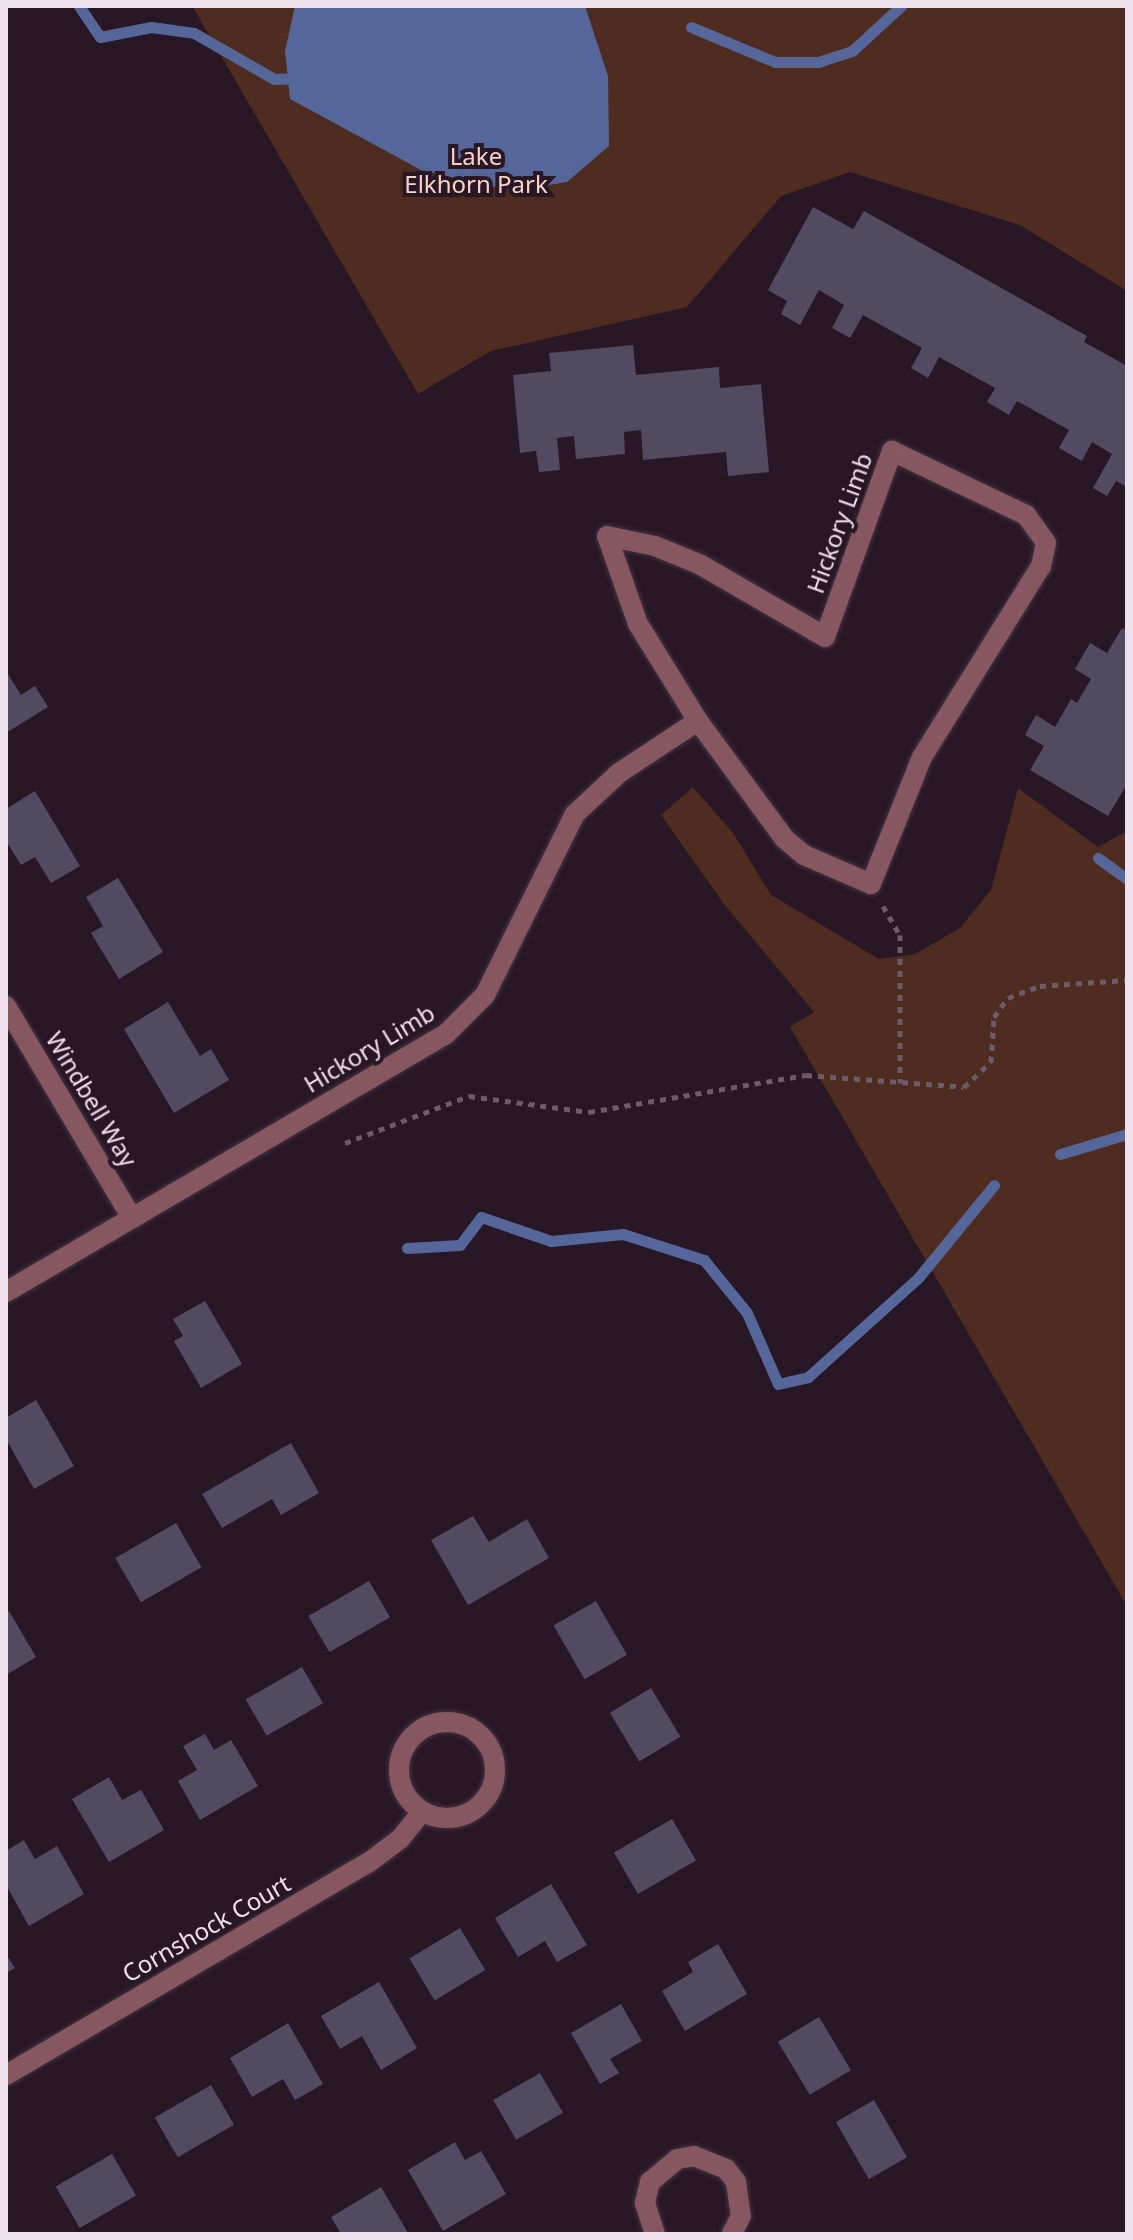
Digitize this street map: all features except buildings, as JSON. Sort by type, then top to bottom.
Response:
[{"type":"street","name":"Hickory Limb","points":[[892,451],[1026,515],[1042,530],[1046,543],[1041,566],[922,757],[871,884],[804,855],[784,838],[698,721],[638,624],[607,536],[655,546],[701,565],[825,637],[892,451]]},
{"type":"street","name":"Hickory Limb","points":[[6,1292],[446,1034],[485,995],[575,814],[619,773],[698,721]]},
{"type":"street","name":"Windbell Way","points":[[6,1006],[132,1218]]},
{"type":"street","points":[[445,1721],[476,1731],[494,1756],[492,1787],[483,1802],[453,1818],[422,1812],[401,1787],[402,1752],[414,1734],[428,1725],[445,1721]]},
{"type":"street","name":"Cornshock Court","points":[[6,2075],[368,1863],[400,1839],[422,1812]]},
{"type":"street","points":[[649,2232],[645,2203],[650,2182],[677,2159],[694,2156],[726,2169],[736,2182],[741,2216],[732,2234]]},
{"type":"path","points":[[871,884],[900,935],[900,1083]]},
{"type":"path","points":[[345,1143],[469,1096],[589,1112],[806,1075],[964,1087],[978,1078],[991,1062],[994,1017],[1008,998],[1040,986],[1127,980]]},
{"type":"green space","name":"Lake Elkhorn Park","points":[[192,6],[1127,6],[1127,291],[1020,225],[850,172],[781,196],[687,307],[491,351],[418,394]]},
{"type":"green space","points":[[693,787],[733,833],[771,895],[879,959],[915,954],[960,928],[991,890],[1018,788],[1098,847],[1127,831],[1127,1606],[790,1027],[814,1012],[724,904],[661,815]]},
{"type":"water","points":[[295,6],[585,6],[608,76],[609,146],[567,182],[512,191],[421,170],[290,99],[285,51]]},
{"type":"waterway","points":[[79,6],[100,37],[151,27],[194,33],[274,79],[300,78]]},
{"type":"waterway","points":[[691,27],[775,62],[818,62],[852,51],[901,6]]},
{"type":"waterway","points":[[1098,858],[1127,879]]},
{"type":"waterway","points":[[1060,1154],[1127,1134]]},
{"type":"waterway","points":[[407,1248],[460,1245],[481,1217],[551,1241],[623,1234],[704,1260],[747,1313],[778,1384],[808,1377],[918,1278],[994,1185]]}]
